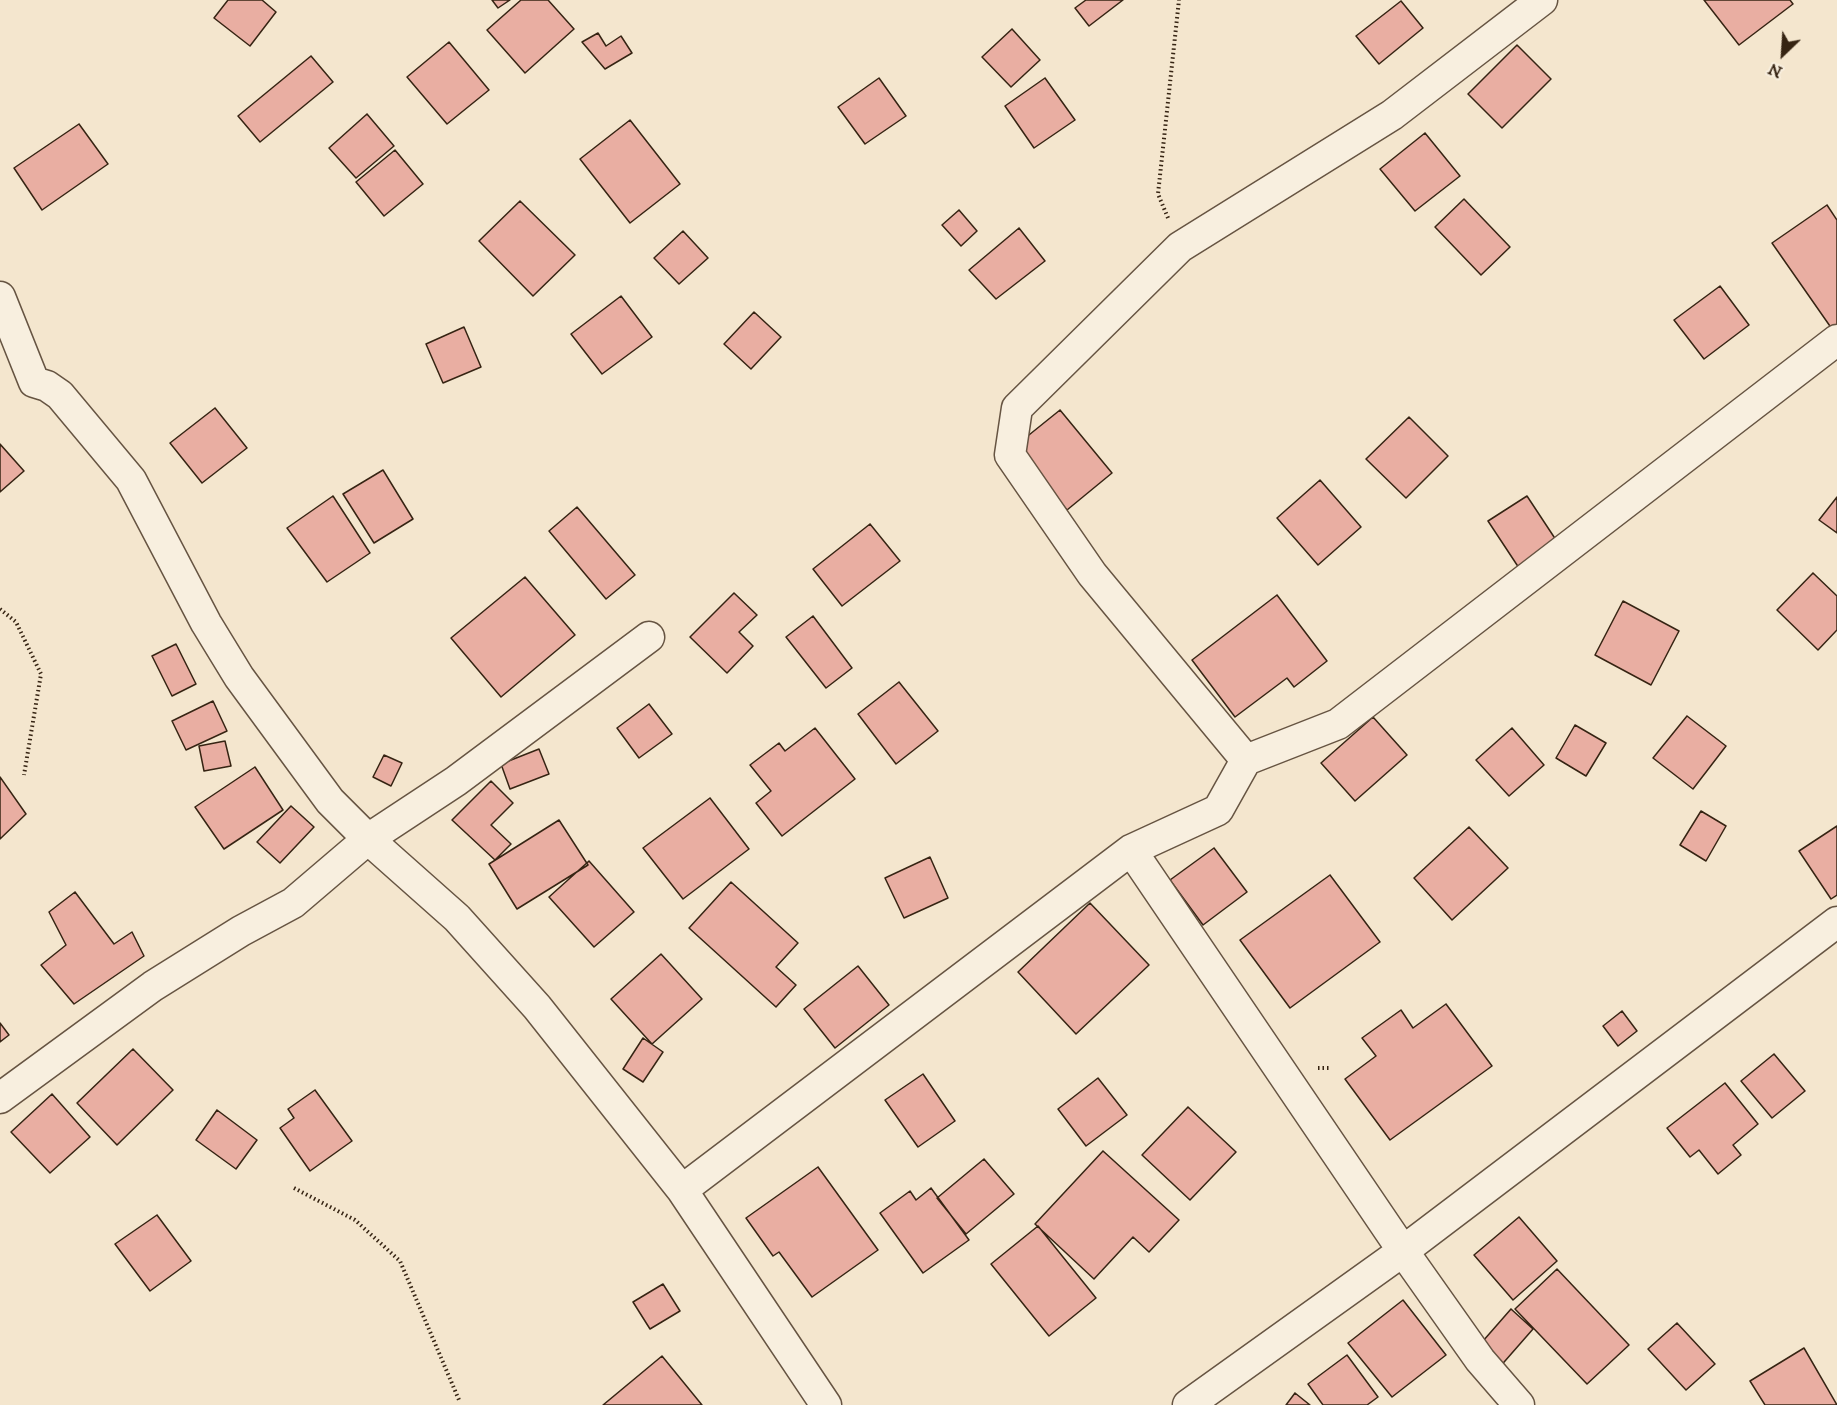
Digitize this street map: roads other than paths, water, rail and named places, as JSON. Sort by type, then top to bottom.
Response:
[{"type":"street","points":[[1246,760],[1092,574],[1010,456],[1017,408],[1180,247],[1392,115],[1542,0]]},
{"type":"street","points":[[0,297],[34,382],[47,386],[60,395],[131,480],[206,623],[239,677],[330,801],[368,839],[457,918],[529,998],[682,1190],[826,1405]]},
{"type":"street","points":[[682,1190],[1131,850],[1218,810],[1246,760],[1338,724],[1837,340]]},
{"type":"street","points":[[0,1098],[153,986],[241,931],[293,903],[368,839],[456,781],[649,637]]},
{"type":"street","points":[[1131,850],[1403,1251],[1480,1360],[1519,1405]]},
{"type":"street","points":[[1188,1405],[1403,1251],[1837,922]]}]
